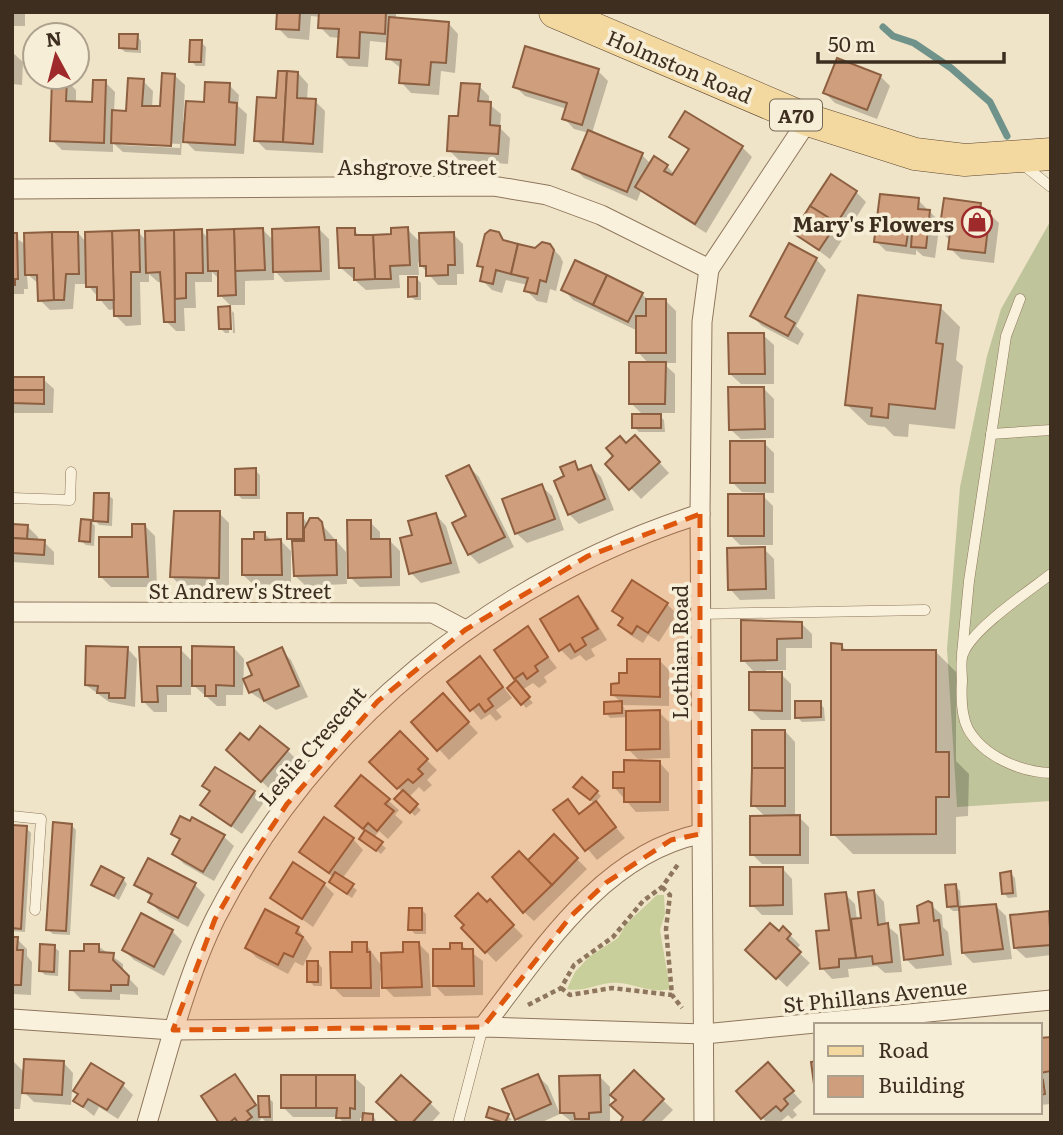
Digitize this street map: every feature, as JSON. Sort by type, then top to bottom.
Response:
[{"type":"main road","name":"Holmston Road","points":[[555,12],[808,120],[915,154],[965,160],[1051,154]]},
{"type":"street","points":[[709,269],[808,120]]},
{"type":"street","name":"Ashgrove Street","points":[[12,189],[493,186],[547,195],[601,215],[709,269]]},
{"type":"street","name":"Lothian Road","points":[[704,1123],[700,834],[700,513],[702,322],[709,269]]},
{"type":"street","name":"Leslie Crescent","points":[[147,1123],[173,1030],[215,919],[249,861],[288,804],[377,701],[464,630],[589,556],[637,534],[700,513]]},
{"type":"street","name":"St Andrew's Street","points":[[12,612],[433,614],[464,630]]},
{"type":"street","points":[[483,1027],[571,916],[607,883],[671,839],[700,834]]},
{"type":"street","name":"St Phillans Avenue","points":[[816,1023],[1051,1000]]},
{"type":"street","name":"St Phillans Avenue","points":[[12,1019],[173,1030],[483,1027],[704,1034],[814,1023]]},
{"type":"lane","points":[[1016,158],[1051,187]]},
{"type":"lane","points":[[1020,299],[1006,336],[969,581],[962,654],[964,717],[969,731],[1013,768],[1051,773]]},
{"type":"lane","points":[[991,434],[1051,430]]},
{"type":"lane","points":[[12,498],[70,500],[71,472]]},
{"type":"lane","points":[[962,654],[989,622],[1051,574]]},
{"type":"lane","points":[[701,614],[925,610]]},
{"type":"lane","points":[[12,816],[41,819],[35,910]]},
{"type":"lane","points":[[458,1123],[483,1027]]},
{"type":"path","points":[[483,1027],[561,988],[574,965],[613,937],[643,901],[662,887],[700,834]]},
{"type":"path","points":[[561,988],[570,995],[612,988],[672,995],[666,929],[670,895],[662,887]]},
{"type":"highlighted area","points":[[700,514],[700,834],[671,840],[607,882],[571,916],[483,1027],[173,1030],[215,919],[249,861],[287,804],[378,701],[465,630],[588,556]]},
{"type":"green space","points":[[1051,220],[1051,801],[957,807],[947,649],[960,487],[987,356],[1001,309]]},
{"type":"green space","points":[[657,895],[664,895],[665,914],[660,930],[670,989],[656,990],[612,983],[567,989],[575,972],[589,957],[618,938],[626,924]]},
{"type":"building","points":[[277,12],[300,12],[299,30],[276,29]]},
{"type":"building","points":[[319,12],[386,12],[385,34],[360,32],[359,58],[337,57],[339,29],[318,28]]},
{"type":"building","points":[[389,17],[449,22],[446,63],[431,62],[429,85],[399,83],[401,60],[386,59]]},
{"type":"building","points":[[119,34],[138,34],[137,49],[119,48]]},
{"type":"building","points":[[190,40],[202,40],[201,62],[189,62]]},
{"type":"building","points":[[525,46],[599,69],[582,125],[562,119],[567,103],[513,87]]},
{"type":"building","points":[[837,58],[881,75],[867,110],[823,93]]},
{"type":"building","points":[[278,71],[287,71],[283,142],[254,141],[257,97],[276,98]]},
{"type":"building","points":[[287,71],[298,72],[297,98],[316,99],[313,144],[283,142]]},
{"type":"building","points":[[162,73],[175,74],[171,146],[111,143],[112,110],[126,111],[128,78],[144,79],[142,106],[160,106]]},
{"type":"building","points":[[93,80],[106,80],[104,143],[50,141],[52,91],[66,91],[66,101],[92,102]]},
{"type":"building","points":[[205,82],[230,83],[229,102],[237,103],[235,145],[183,142],[186,101],[204,102]]},
{"type":"building","points":[[461,83],[480,84],[478,101],[491,102],[490,125],[500,126],[498,154],[447,151],[449,116],[458,116]]},
{"type":"building","points":[[685,111],[743,146],[695,224],[635,187],[654,156],[668,165],[664,171],[672,175],[689,149],[669,137]]},
{"type":"building","points":[[588,130],[643,153],[627,192],[572,169]]},
{"type":"building","points":[[831,174],[857,191],[837,223],[810,206]]},
{"type":"building","points":[[880,194],[919,198],[918,209],[930,210],[926,248],[911,247],[912,233],[908,233],[906,246],[874,242]]},
{"type":"building","points":[[944,198],[981,203],[980,210],[990,211],[985,253],[948,249],[950,233],[939,232]]},
{"type":"building","points":[[810,206],[837,223],[819,250],[793,233]]},
{"type":"building","points":[[319,227],[321,271],[273,272],[272,229]]},
{"type":"building","points":[[408,227],[410,265],[390,266],[391,279],[375,279],[373,235],[391,234],[391,228]]},
{"type":"building","points":[[263,228],[265,270],[235,271],[234,229]]},
{"type":"building","points":[[337,228],[355,228],[355,235],[373,235],[375,279],[354,280],[354,268],[339,268]]},
{"type":"building","points":[[202,229],[203,273],[186,273],[186,298],[175,299],[174,230]]},
{"type":"building","points":[[234,229],[236,295],[218,296],[218,271],[208,271],[207,230]]},
{"type":"building","points":[[139,230],[140,272],[131,272],[131,316],[114,316],[112,231]]},
{"type":"building","points":[[174,230],[175,322],[164,322],[160,272],[146,273],[145,231]]},
{"type":"building","points":[[490,230],[499,232],[503,240],[518,244],[511,274],[496,270],[493,284],[480,281],[483,267],[477,266],[485,234]]},
{"type":"building","points":[[112,231],[114,300],[97,300],[97,287],[86,287],[85,232]]},
{"type":"building","points":[[52,232],[54,300],[38,301],[37,275],[25,275],[24,233]]},
{"type":"building","points":[[52,232],[78,232],[79,274],[66,274],[64,300],[54,300]]},
{"type":"building","points":[[454,232],[455,265],[448,265],[448,275],[426,276],[426,266],[420,266],[419,233]]},
{"type":"building","points":[[12,233],[17,233],[18,279],[15,279],[15,285],[12,285]]},
{"type":"building","points":[[542,242],[550,244],[554,250],[546,282],[540,280],[537,294],[524,291],[528,278],[511,274],[518,244],[535,248]]},
{"type":"building","points":[[789,243],[817,258],[785,317],[795,323],[788,336],[750,316]]},
{"type":"building","points":[[575,260],[607,275],[593,305],[561,290]]},
{"type":"building","points":[[607,275],[643,293],[628,322],[593,305]]},
{"type":"building","points":[[408,277],[417,277],[417,296],[408,297]]},
{"type":"building","points":[[858,295],[941,305],[936,343],[943,344],[935,409],[889,404],[888,418],[871,416],[872,408],[845,405]]},
{"type":"building","points":[[646,299],[666,299],[666,353],[636,353],[636,316],[646,316]]},
{"type":"building","points":[[230,306],[231,329],[219,329],[218,307]]},
{"type":"building","points":[[728,333],[764,333],[765,374],[729,374]]},
{"type":"building","points":[[629,362],[666,362],[665,404],[629,404]]},
{"type":"building","points":[[12,377],[44,377],[44,390],[12,390]]},
{"type":"building","points":[[728,387],[764,387],[765,429],[729,430]]},
{"type":"building","points":[[12,390],[44,390],[44,404],[12,403]]},
{"type":"building","points":[[632,414],[661,414],[661,428],[632,428]]},
{"type":"building","points":[[635,435],[660,462],[629,490],[605,464],[613,456],[606,448],[620,436],[626,443]]},
{"type":"building","points":[[730,441],[765,441],[765,483],[730,483]]},
{"type":"building","points":[[575,461],[578,470],[591,465],[605,499],[568,515],[554,481],[564,476],[560,467]]},
{"type":"building","points":[[469,465],[505,537],[468,555],[452,523],[466,516],[446,476]]},
{"type":"building","points":[[256,468],[256,495],[235,495],[235,469]]},
{"type":"building","points":[[542,484],[555,519],[515,534],[502,499]]},
{"type":"building","points":[[94,493],[109,493],[108,522],[93,521]]},
{"type":"building","points":[[728,494],[764,494],[764,536],[728,536]]},
{"type":"building","points":[[174,511],[220,511],[219,578],[170,577]]},
{"type":"building","points":[[287,513],[303,513],[303,539],[287,539]]},
{"type":"building","points":[[436,513],[451,563],[409,574],[400,538],[412,535],[408,521]]},
{"type":"building","points":[[310,518],[318,518],[322,522],[325,540],[336,540],[337,575],[294,576],[292,541],[304,541],[304,529]]},
{"type":"building","points":[[81,519],[91,520],[90,542],[79,541]]},
{"type":"building","points":[[347,520],[371,520],[371,539],[390,539],[391,577],[348,578]]},
{"type":"building","points":[[12,524],[28,525],[27,539],[12,538]]},
{"type":"building","points":[[132,524],[145,524],[148,577],[99,577],[99,537],[132,537]]},
{"type":"building","points":[[254,532],[265,532],[265,540],[281,539],[282,575],[242,575],[242,539],[254,539]]},
{"type":"building","points":[[12,538],[45,540],[44,555],[12,553]]},
{"type":"building","points":[[765,547],[766,589],[728,590],[727,548]]},
{"type":"building","points":[[632,580],[668,603],[648,633],[637,626],[632,634],[618,625],[623,618],[612,611]]},
{"type":"building","points":[[578,596],[598,629],[582,638],[586,645],[575,652],[570,644],[559,651],[540,619]]},
{"type":"building","points":[[741,620],[802,622],[802,638],[777,639],[777,660],[741,661]]},
{"type":"building","points":[[528,626],[548,657],[535,666],[538,671],[527,679],[523,673],[514,679],[494,650]]},
{"type":"building","points":[[831,643],[842,644],[842,650],[936,650],[936,752],[949,752],[949,797],[936,797],[936,834],[831,835]]},
{"type":"building","points":[[86,646],[128,647],[125,698],[109,698],[109,693],[97,693],[98,686],[85,685]]},
{"type":"building","points":[[192,646],[234,647],[234,686],[216,685],[216,696],[205,696],[205,686],[192,686]]},
{"type":"building","points":[[139,647],[181,647],[181,686],[157,686],[158,702],[142,702]]},
{"type":"building","points":[[282,647],[299,686],[264,701],[259,689],[249,693],[243,679],[252,675],[247,663]]},
{"type":"building","points":[[480,656],[503,687],[488,699],[493,706],[485,712],[479,704],[470,711],[447,682]]},
{"type":"building","points":[[627,659],[660,659],[660,697],[611,695],[611,684],[619,683],[619,673],[627,673]]},
{"type":"building","points":[[749,672],[782,672],[782,711],[749,710]]},
{"type":"building","points":[[516,680],[530,697],[521,705],[507,688]]},
{"type":"building","points":[[443,693],[469,722],[437,751],[411,722]]},
{"type":"building","points":[[622,701],[622,713],[604,714],[604,702]]},
{"type":"building","points":[[795,701],[821,701],[821,717],[795,718]]},
{"type":"building","points":[[660,710],[660,749],[626,750],[626,711]]},
{"type":"building","points":[[260,726],[289,749],[261,782],[226,750],[240,733],[249,740]]},
{"type":"building","points":[[752,730],[785,730],[785,768],[752,768]]},
{"type":"building","points":[[400,731],[428,759],[418,769],[423,774],[413,783],[408,779],[397,789],[369,762]]},
{"type":"building","points":[[624,760],[660,761],[660,802],[624,802],[624,788],[613,788],[613,772],[624,772]]},
{"type":"building","points":[[215,767],[255,791],[231,826],[200,805],[210,791],[202,786]]},
{"type":"building","points":[[752,768],[785,768],[785,806],[751,806]]},
{"type":"building","points":[[361,775],[390,799],[385,804],[394,811],[377,831],[368,823],[363,829],[335,806]]},
{"type":"building","points":[[582,777],[598,791],[590,800],[573,787]]},
{"type":"building","points":[[403,790],[418,804],[410,813],[394,799]]},
{"type":"building","points":[[568,799],[579,814],[596,801],[616,827],[585,851],[553,810]]},
{"type":"building","points":[[800,815],[800,855],[750,855],[750,816]]},
{"type":"building","points":[[180,816],[190,821],[192,817],[225,835],[203,872],[172,854],[180,839],[171,834]]},
{"type":"building","points":[[324,817],[354,838],[329,873],[299,852]]},
{"type":"building","points":[[53,822],[72,824],[66,931],[46,930]]},
{"type":"building","points":[[12,825],[27,826],[21,929],[12,928]]},
{"type":"building","points":[[365,830],[383,842],[376,851],[359,839]]},
{"type":"building","points":[[554,834],[578,858],[552,885],[527,861]]},
{"type":"building","points":[[519,851],[552,885],[523,913],[492,877]]},
{"type":"building","points":[[148,858],[196,883],[178,918],[148,902],[152,894],[134,885]]},
{"type":"building","points":[[293,862],[325,883],[302,919],[270,898]]},
{"type":"building","points":[[101,866],[124,878],[114,896],[91,885]]},
{"type":"building","points":[[750,867],[783,867],[783,905],[750,906]]},
{"type":"building","points":[[1011,871],[1013,893],[1002,894],[1000,873]]},
{"type":"building","points":[[335,872],[354,884],[347,894],[329,882]]},
{"type":"building","points":[[956,884],[958,906],[947,907],[945,885]]},
{"type":"building","points":[[874,890],[878,925],[888,923],[892,962],[873,964],[872,956],[856,958],[851,919],[861,918],[858,892]]},
{"type":"building","points":[[846,892],[856,958],[839,959],[839,967],[820,969],[816,931],[829,930],[825,894]]},
{"type":"building","points":[[478,893],[487,902],[490,899],[514,925],[485,953],[461,928],[464,925],[455,916]]},
{"type":"building","points":[[928,901],[932,903],[934,921],[939,920],[943,955],[904,960],[900,925],[919,923],[917,906]]},
{"type":"building","points":[[996,904],[1003,949],[962,953],[959,907]]},
{"type":"building","points":[[409,908],[422,908],[422,930],[408,930]]},
{"type":"building","points":[[265,909],[299,927],[296,933],[303,937],[293,957],[284,953],[278,965],[245,948]]},
{"type":"building","points":[[1049,911],[1051,945],[1014,948],[1010,915]]},
{"type":"building","points":[[141,913],[173,930],[154,967],[122,950]]},
{"type":"building","points":[[770,923],[779,931],[783,926],[791,934],[787,939],[801,952],[776,979],[745,950]]},
{"type":"building","points":[[12,937],[18,937],[17,950],[23,950],[21,985],[12,985]]},
{"type":"building","points":[[352,942],[367,942],[367,952],[370,952],[371,988],[331,988],[330,952],[352,952]]},
{"type":"building","points":[[403,942],[419,942],[422,987],[382,988],[381,953],[403,952]]},
{"type":"building","points":[[450,943],[462,943],[462,949],[473,949],[474,986],[433,986],[433,949],[450,949]]},
{"type":"building","points":[[40,944],[55,945],[54,972],[39,971]]},
{"type":"building","points":[[84,944],[99,944],[99,952],[114,953],[113,960],[129,976],[128,985],[111,985],[111,991],[69,990],[70,951],[84,951]]},
{"type":"building","points":[[307,961],[318,961],[318,982],[307,982]]},
{"type":"building","points":[[1051,1037],[1051,1071],[1042,1073],[1042,1038]]},
{"type":"building","points":[[24,1059],[64,1061],[62,1095],[22,1093]]},
{"type":"building","points":[[814,1061],[814,1084],[811,1062]]},
{"type":"building","points":[[768,1062],[794,1091],[784,1099],[788,1104],[781,1111],[776,1106],[761,1119],[736,1091]]},
{"type":"building","points":[[91,1063],[124,1083],[107,1110],[88,1099],[83,1107],[73,1101],[78,1094],[73,1091]]},
{"type":"building","points":[[634,1070],[664,1099],[641,1123],[620,1123],[623,1117],[610,1105],[616,1100],[610,1095]]},
{"type":"building","points":[[235,1074],[256,1105],[247,1111],[252,1117],[244,1123],[238,1123],[235,1118],[229,1123],[219,1123],[201,1096]]},
{"type":"building","points":[[538,1074],[551,1104],[515,1120],[502,1089]]},
{"type":"building","points":[[281,1075],[316,1075],[316,1108],[281,1108]]},
{"type":"building","points":[[316,1075],[355,1075],[355,1109],[350,1108],[350,1118],[336,1118],[337,1108],[316,1108]]},
{"type":"building","points":[[401,1075],[431,1102],[412,1123],[399,1123],[376,1102]]},
{"type":"building","points":[[600,1075],[601,1112],[589,1113],[589,1119],[575,1119],[574,1113],[560,1113],[559,1076]]},
{"type":"building","points":[[258,1096],[269,1096],[270,1117],[259,1117]]},
{"type":"building","points":[[489,1107],[509,1114],[505,1123],[486,1117]]},
{"type":"building","points":[[363,1113],[373,1114],[373,1123],[362,1123]]},
{"type":"waterway","points":[[883,27],[893,36],[914,43],[951,68],[990,102],[1007,136]]},
{"type":"place","name":"Mary's Flowers","points":[[977,222]]}]
